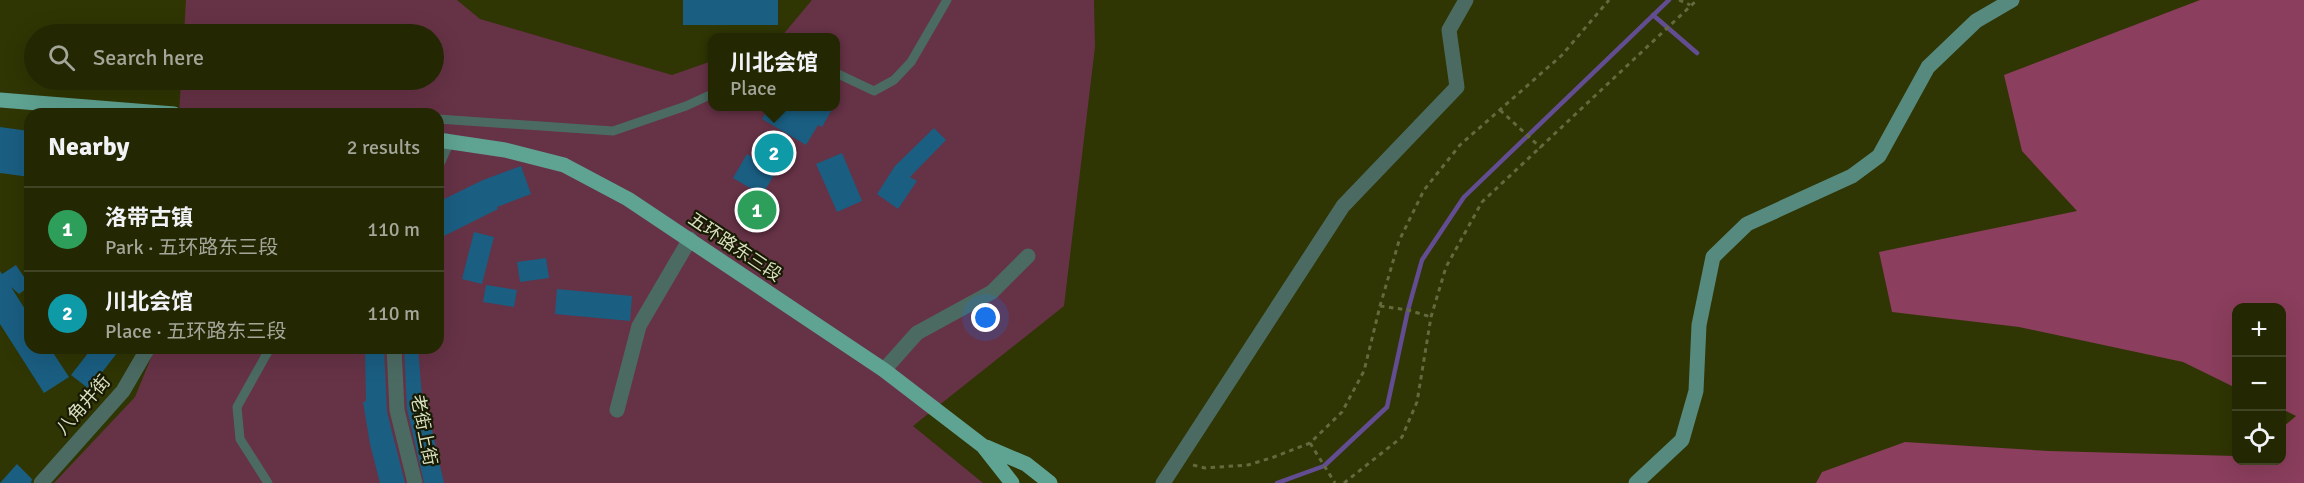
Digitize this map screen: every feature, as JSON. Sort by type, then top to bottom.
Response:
[{"type":"main road","points":[[0,100],[99,108]]},
{"type":"main road","name":"五环路东三段","points":[[444,140],[505,150],[564,165],[628,199],[884,370],[983,446]]},
{"type":"main road","points":[[983,446],[1012,483]]},
{"type":"main road","points":[[983,446],[1026,464],[1050,483]]},
{"type":"street","points":[[1163,483],[1343,206],[1457,87],[1449,30],[1466,0]]},
{"type":"street","points":[[1636,483],[1682,440],[1696,391],[1699,325],[1713,257],[1747,224],[1852,176],[1879,156],[1928,67],[1976,21],[2012,0]]},
{"type":"street","points":[[617,411],[639,326],[690,239]]},
{"type":"street","points":[[884,370],[917,333],[992,292],[1028,256]]},
{"type":"street","name":"八角井街","points":[[41,483],[123,391],[145,354]]},
{"type":"street","name":"老街上街","points":[[394,354],[397,410],[415,483]]},
{"type":"lane","points":[[840,75],[874,91],[894,80],[911,62],[947,0]]},
{"type":"lane","points":[[444,119],[613,131],[686,106],[708,96]]},
{"type":"lane","points":[[267,354],[237,407],[240,439],[268,483]]},
{"type":"path","points":[[1177,461],[1205,468],[1248,465],[1310,442],[1342,412],[1364,371],[1399,241],[1424,190],[1460,145],[1562,56],[1609,0]]},
{"type":"path","points":[[1679,0],[1690,5]]},
{"type":"path","points":[[1344,483],[1402,437],[1417,402],[1431,317],[1446,267],[1482,202],[1696,0]]},
{"type":"path","points":[[1500,110],[1541,148]]},
{"type":"path","points":[[1380,306],[1408,310],[1431,317]]},
{"type":"path","points":[[1310,442],[1335,483]]},
{"type":"shaded area","points":[[186,0],[457,0],[480,19],[672,75],[708,62],[708,111],[840,111],[840,33],[784,33],[812,0],[1094,0],[1095,47],[1064,306],[913,426],[983,483],[54,483],[135,397],[153,354],[444,354],[444,108],[179,108],[180,90],[444,90],[444,24],[185,24]]},
{"type":"shaded area","points":[[2200,0],[2304,0],[2304,483],[1816,483],[1822,472],[1905,442],[2049,451],[2232,456],[2232,465],[2286,465],[2286,425],[2296,416],[2286,411],[2286,303],[2232,303],[2232,386],[2183,362],[2019,327],[1892,312],[1879,252],[2077,211],[2022,151],[2004,75]]},
{"type":"building","points":[[683,0],[778,0],[778,25],[683,25]]},
{"type":"building","points":[[767,111],[831,111],[822,127],[818,125],[806,145],[762,119]]},
{"type":"building","points":[[0,127],[24,130],[24,176],[0,173]]},
{"type":"building","points":[[934,128],[946,140],[910,177],[917,181],[898,209],[877,194],[895,166]]},
{"type":"building","points":[[842,153],[862,201],[837,212],[816,164]]},
{"type":"building","points":[[747,154],[776,172],[762,195],[733,178]]},
{"type":"building","points":[[521,166],[531,194],[497,207],[498,209],[444,236],[444,199],[483,180]]},
{"type":"building","points":[[474,232],[494,237],[482,284],[462,279]]},
{"type":"building","points":[[546,258],[549,278],[520,282],[517,262]]},
{"type":"building","points":[[16,265],[24,277],[24,290],[19,294],[11,287],[24,308],[24,354],[54,354],[69,377],[44,393],[0,324],[0,271],[2,274]]},
{"type":"building","points":[[486,285],[517,290],[514,307],[483,302]]},
{"type":"building","points":[[557,289],[632,296],[630,321],[555,314]]},
{"type":"building","points":[[87,354],[116,354],[89,389],[71,375]]},
{"type":"building","points":[[365,354],[384,354],[387,412],[405,483],[380,483],[370,444],[363,402],[366,401]]},
{"type":"building","points":[[404,354],[418,354],[423,409],[427,408],[444,483],[424,483],[407,409]]},
{"type":"building","points":[[17,464],[32,479],[31,483],[0,483]]},
{"type":"waterway","points":[[1277,483],[1324,466],[1387,407],[1408,310],[1422,260],[1464,197],[1669,0]]},
{"type":"waterway","points":[[1653,15],[1697,53]]},
{"type":"place","name":"川北会馆","points":[[774,153]]},
{"type":"place","name":"洛带古镇","points":[[757,210]]}]
